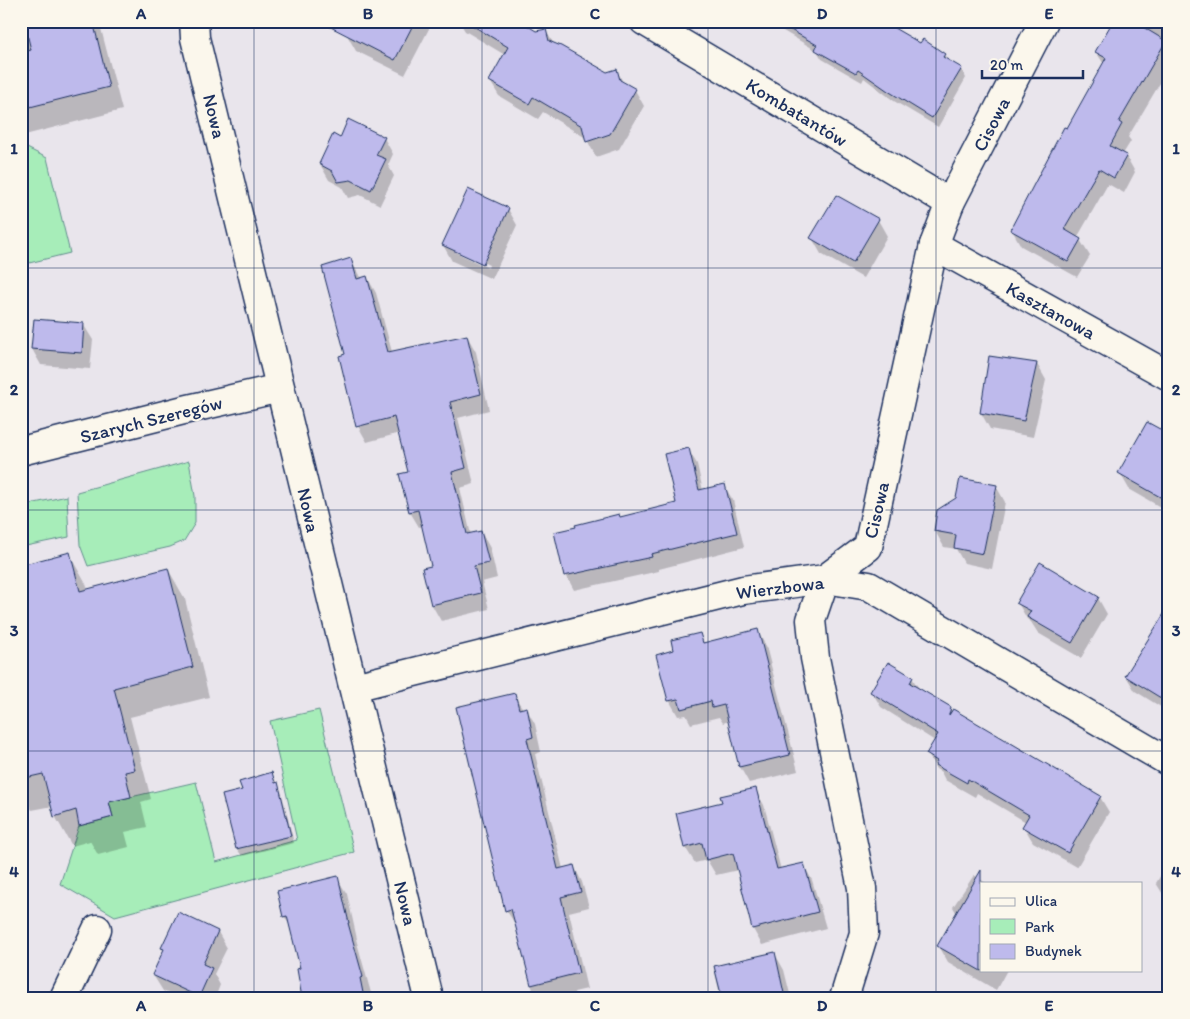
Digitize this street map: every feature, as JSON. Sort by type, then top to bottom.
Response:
[{"type":"street","name":"Nowa","points":[[194,21],[195,38],[429,998]]},
{"type":"street","name":"Kombatantów","points":[[644,21],[950,203]]},
{"type":"street","name":"Cisowa","points":[[825,579],[868,547],[934,245],[950,203],[1044,21]]},
{"type":"street","name":"Kasztanowa","points":[[934,245],[1169,376]]},
{"type":"street","name":"Szarych Szeregów","points":[[21,451],[280,388]]},
{"type":"street","name":"Wierzbowa","points":[[354,687],[744,590],[825,579],[869,586],[1169,762]]},
{"type":"street","points":[[825,579],[811,620],[815,658],[862,888],[864,933],[844,998]]},
{"type":"street","points":[[64,998],[97,929]]},
{"type":"green space","points":[[21,145],[47,158],[70,253],[21,265]]},
{"type":"green space","points":[[189,461],[195,496],[195,523],[184,541],[170,547],[88,566],[80,545],[77,492]]},
{"type":"green space","points":[[67,496],[69,537],[21,547],[21,506]]},
{"type":"green space","points":[[319,710],[354,852],[115,916],[60,884],[79,826],[113,817],[109,802],[196,782],[216,862],[297,840],[270,721]]},
{"type":"building","points":[[24,21],[93,21],[109,87],[30,107],[29,102],[21,104],[21,53],[31,50]]},
{"type":"building","points":[[319,21],[415,21],[395,60]]},
{"type":"building","points":[[465,21],[520,21],[536,31],[546,29],[549,41],[607,72],[617,69],[620,80],[636,89],[610,134],[586,142],[582,126],[533,97],[529,104],[489,81],[508,47]]},
{"type":"building","points":[[775,21],[882,21],[920,43],[923,39],[945,54],[943,57],[962,68],[932,118],[858,70],[856,73],[815,50],[817,45]]},
{"type":"building","points":[[1113,21],[1133,21],[1166,41],[1119,122],[1122,124],[1110,146],[1127,155],[1114,178],[1099,169],[1064,229],[1081,239],[1068,262],[1010,230],[1064,127],[1067,128],[1106,58],[1095,52]]},
{"type":"building","points":[[348,119],[385,137],[376,155],[386,159],[371,190],[351,180],[338,182],[332,171],[319,164],[333,134],[340,138]]},
{"type":"building","points":[[468,189],[509,208],[483,264],[442,245]]},
{"type":"building","points":[[836,195],[879,219],[853,263],[810,238]]},
{"type":"building","points":[[351,258],[357,279],[367,276],[388,352],[467,335],[481,394],[450,402],[466,468],[452,472],[467,534],[481,531],[489,563],[474,566],[481,593],[431,605],[422,568],[431,566],[418,510],[409,512],[399,474],[408,472],[394,417],[356,427],[339,356],[345,354],[322,267]]},
{"type":"building","points":[[34,319],[84,323],[82,353],[31,349]]},
{"type":"building","points":[[989,356],[1037,363],[1024,421],[980,413]]},
{"type":"building","points":[[1147,422],[1169,434],[1169,502],[1118,473]]},
{"type":"building","points":[[689,448],[699,490],[725,484],[737,533],[651,554],[652,557],[564,576],[554,532],[619,514],[620,517],[676,503],[664,454]]},
{"type":"building","points":[[960,478],[997,485],[983,554],[954,548],[956,535],[934,531],[937,510],[956,498]]},
{"type":"building","points":[[70,552],[80,591],[168,568],[193,667],[114,688],[135,770],[125,772],[131,797],[109,802],[113,817],[79,826],[76,810],[54,817],[43,774],[21,779],[21,565]]},
{"type":"building","points":[[1040,562],[1099,597],[1072,643],[1027,617],[1031,611],[1016,603]]},
{"type":"building","points":[[1169,606],[1169,703],[1125,676]]},
{"type":"building","points":[[758,629],[790,755],[739,767],[724,705],[712,708],[711,701],[681,709],[678,699],[668,701],[656,655],[673,650],[671,640],[700,633],[703,643]]},
{"type":"building","points":[[888,662],[913,677],[910,683],[951,707],[949,715],[953,709],[1101,796],[1068,853],[1022,827],[1029,815],[968,779],[967,783],[935,765],[937,761],[926,754],[938,734],[870,692]]},
{"type":"building","points":[[515,693],[519,709],[527,707],[533,737],[527,739],[558,869],[574,865],[581,892],[561,897],[579,973],[531,985],[511,909],[505,911],[456,707]]},
{"type":"building","points":[[272,772],[275,783],[278,782],[291,836],[236,849],[222,795],[242,790],[239,782]]},
{"type":"building","points":[[756,788],[777,869],[804,863],[818,912],[752,929],[733,853],[706,860],[702,843],[684,848],[676,813],[722,802],[720,796]]},
{"type":"building","points":[[981,870],[980,970],[937,946]]},
{"type":"building","points":[[338,876],[348,923],[363,977],[360,978],[364,998],[302,998],[297,969],[300,968],[287,916],[283,917],[277,891]]},
{"type":"building","points":[[178,912],[218,931],[203,964],[212,968],[199,997],[152,975],[164,949],[161,948]]},
{"type":"building","points":[[775,952],[785,998],[722,998],[714,966]]}]
